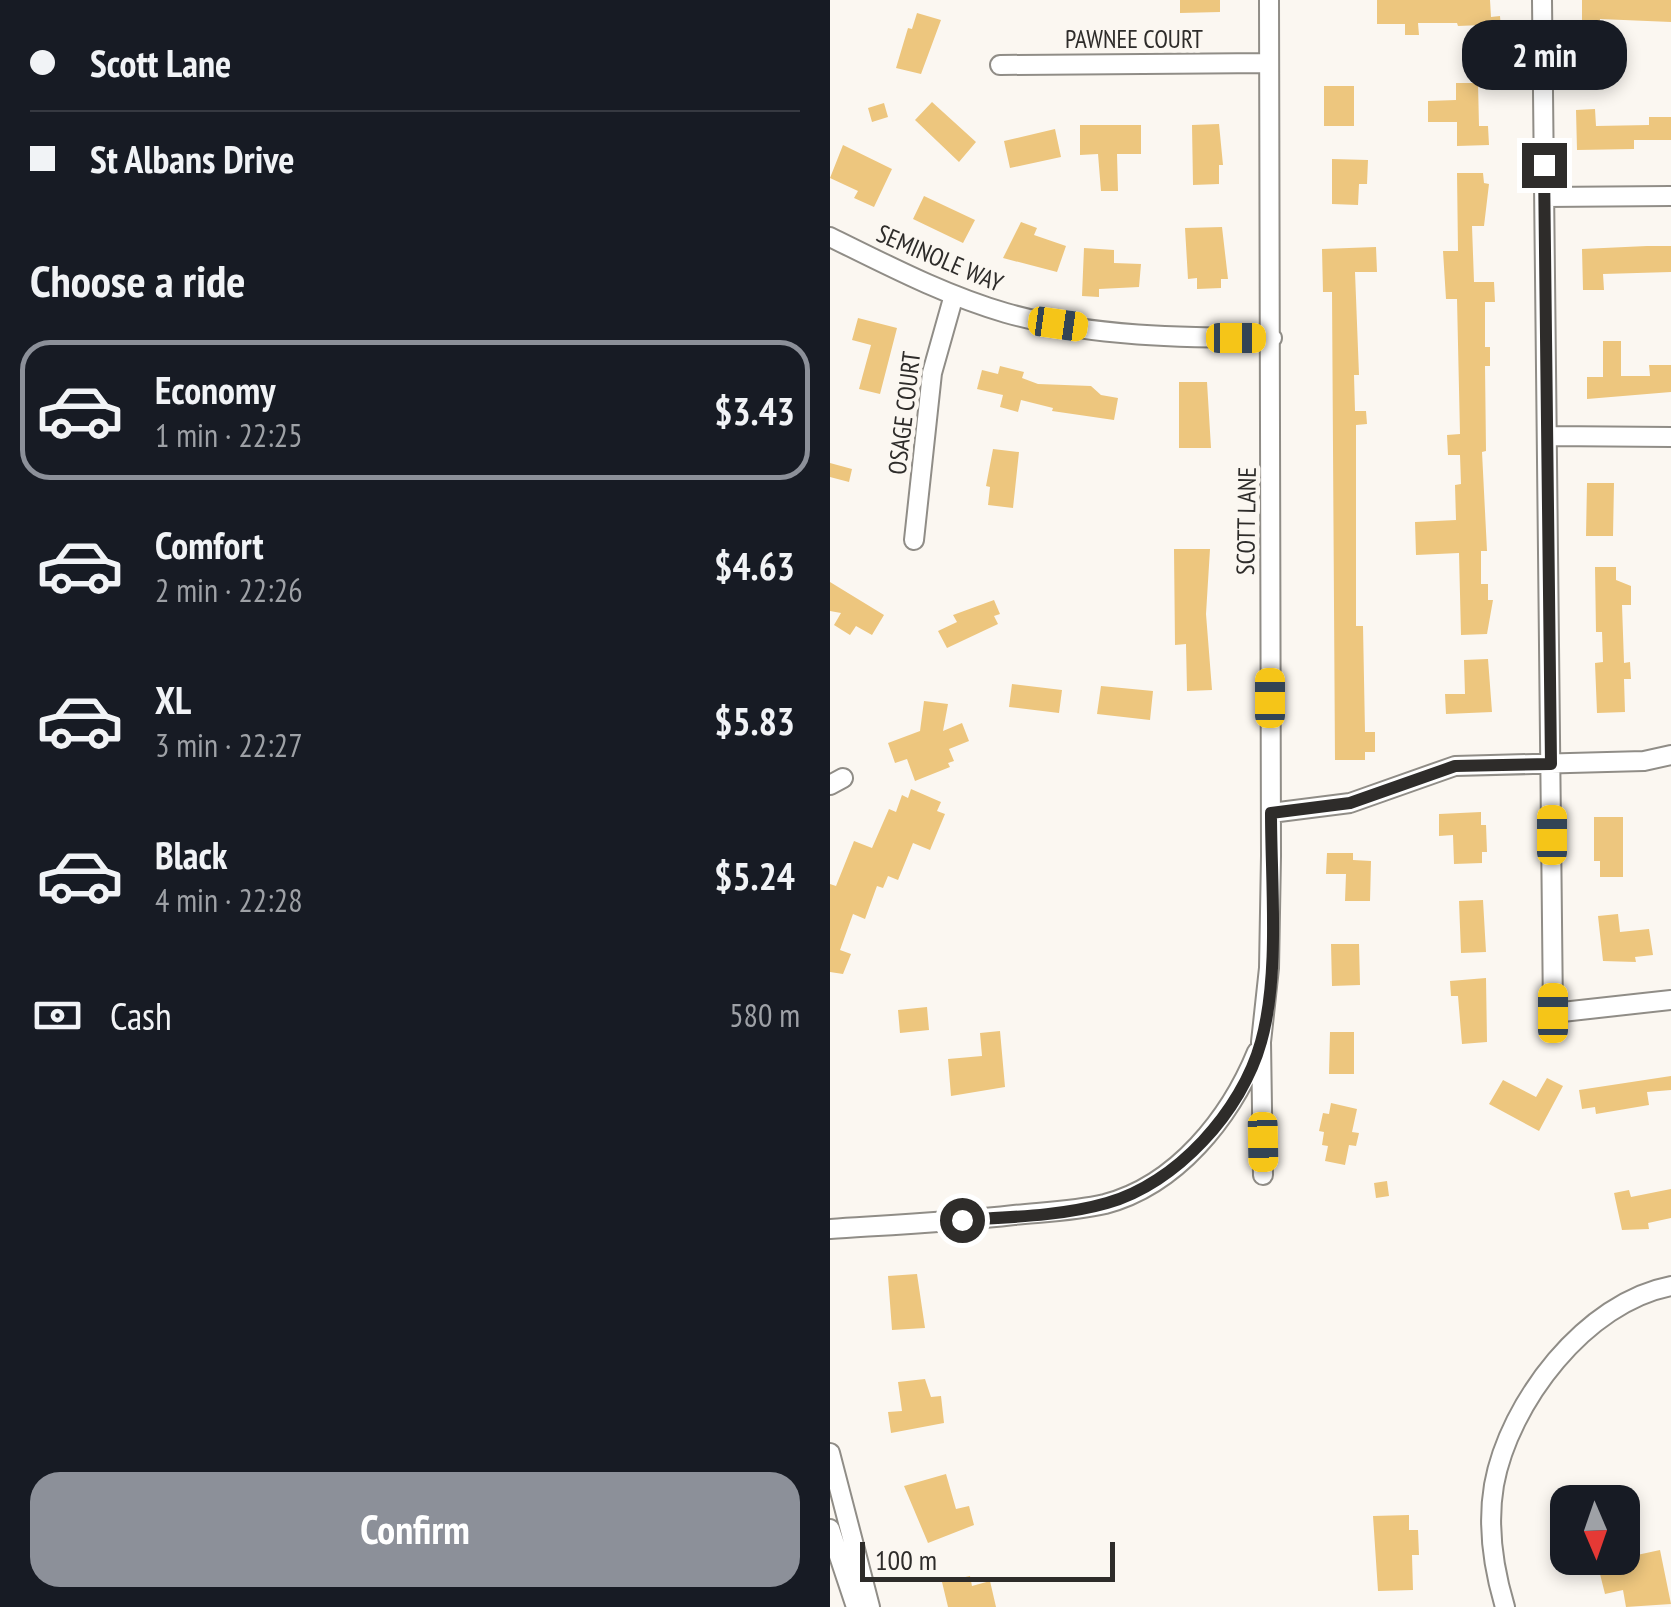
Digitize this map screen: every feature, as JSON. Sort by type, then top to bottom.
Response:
[{"type":"street","name":"SCOTT LANE","points":[[1263,1175],[1261,1042],[1270,947],[1271,813],[1269,0]]},
{"type":"street","points":[[1542,0],[1553,1013],[1671,1000]]},
{"type":"street","name":"PAWNEE COURT","points":[[1000,65],[1269,64]]},
{"type":"street","points":[[1545,197],[1671,196]]},
{"type":"street","name":"SEMINOLE WAY","points":[[830,237],[954,295],[1031,319],[1087,328],[1272,338]]},
{"type":"street","name":"OSAGE COURT","points":[[914,540],[932,373],[954,295]]},
{"type":"street","points":[[1548,436],[1671,436]]},
{"type":"street","points":[[1271,813],[1350,803],[1455,766],[1644,761],[1671,755]]},
{"type":"street","name":"SCOTT LANE","points":[[830,1229],[1066,1210],[1128,1195],[1166,1174],[1198,1144],[1238,1092],[1261,1042]]},
{"type":"street","points":[[1505,1607],[1494,1567],[1491,1510],[1502,1455],[1514,1429],[1544,1380],[1582,1335],[1631,1300],[1671,1286]]},
{"type":"street","points":[[830,1453],[870,1607]]},
{"type":"street","points":[[830,1529],[856,1607]]},
{"type":"building","points":[[1180,0],[1220,0],[1220,12],[1180,13]]},
{"type":"building","points":[[1377,0],[1490,0],[1491,17],[1500,16],[1502,41],[1483,43],[1482,25],[1457,23],[1418,23],[1419,35],[1405,35],[1405,24],[1377,24]]},
{"type":"building","points":[[1582,0],[1671,0],[1671,22],[1600,19],[1599,34],[1582,34]]},
{"type":"building","points":[[917,13],[941,20],[921,74],[896,68],[908,28],[912,29]]},
{"type":"building","points":[[1456,83],[1478,83],[1479,126],[1488,126],[1489,145],[1457,146],[1457,122],[1428,122],[1428,101],[1456,100]]},
{"type":"building","points":[[1324,86],[1354,86],[1354,126],[1324,126]]},
{"type":"building","points":[[932,102],[976,142],[959,162],[915,120]]},
{"type":"building","points":[[884,103],[888,117],[872,122],[868,108]]},
{"type":"building","points":[[1595,109],[1596,126],[1649,125],[1649,117],[1671,117],[1671,140],[1634,140],[1634,149],[1577,150],[1576,110]]},
{"type":"building","points":[[1219,124],[1223,165],[1219,165],[1219,184],[1193,185],[1192,125]]},
{"type":"building","points":[[1080,125],[1141,125],[1141,154],[1117,154],[1118,191],[1101,191],[1098,154],[1080,155]]},
{"type":"building","points":[[1055,129],[1061,157],[1010,168],[1004,141]]},
{"type":"building","points":[[843,145],[892,169],[874,207],[854,198],[858,191],[830,178]]},
{"type":"building","points":[[1332,159],[1368,160],[1367,184],[1359,184],[1358,205],[1332,204]]},
{"type":"building","points":[[1457,173],[1483,173],[1484,183],[1489,184],[1484,226],[1472,226],[1474,282],[1494,282],[1495,302],[1485,302],[1485,347],[1490,347],[1490,366],[1485,366],[1486,451],[1482,452],[1487,551],[1481,551],[1481,584],[1488,584],[1488,600],[1493,600],[1487,634],[1461,635],[1459,553],[1416,555],[1415,522],[1456,520],[1455,485],[1461,484],[1460,455],[1448,455],[1447,435],[1460,434],[1457,299],[1446,299],[1443,251],[1458,251]]},
{"type":"building","points":[[924,196],[975,220],[963,243],[913,219]]},
{"type":"building","points":[[1021,222],[1037,228],[1034,235],[1066,246],[1057,272],[1003,258]]},
{"type":"building","points":[[1222,227],[1228,279],[1221,279],[1221,288],[1197,289],[1197,278],[1188,279],[1185,228]]},
{"type":"building","points":[[1671,246],[1671,272],[1603,274],[1604,290],[1583,290],[1582,249]]},
{"type":"building","points":[[1376,247],[1377,272],[1355,272],[1359,375],[1354,375],[1355,411],[1366,411],[1367,424],[1356,425],[1356,626],[1363,626],[1365,732],[1375,732],[1375,752],[1365,752],[1365,760],[1335,760],[1332,292],[1323,292],[1322,249]]},
{"type":"building","points":[[1084,248],[1114,250],[1114,263],[1141,264],[1139,287],[1099,289],[1099,297],[1082,296]]},
{"type":"building","points":[[858,318],[897,328],[880,394],[859,389],[871,345],[852,340]]},
{"type":"building","points":[[1603,341],[1621,341],[1621,376],[1650,376],[1649,365],[1671,365],[1671,392],[1587,399],[1587,377],[1603,377]]},
{"type":"building","points":[[1000,366],[1024,372],[1022,378],[1038,384],[1091,386],[1101,395],[1118,398],[1114,420],[1052,411],[1053,408],[1021,400],[1018,412],[1000,407],[1003,395],[977,389],[982,370],[998,374]]},
{"type":"building","points":[[1179,382],[1207,382],[1211,448],[1179,448]]},
{"type":"building","points":[[993,449],[1019,452],[1013,508],[988,505],[990,487],[986,486]]},
{"type":"building","points":[[830,463],[852,469],[849,482],[830,477]]},
{"type":"building","points":[[1587,483],[1614,483],[1613,536],[1586,536]]},
{"type":"building","points":[[1174,549],[1210,549],[1206,614],[1212,690],[1187,691],[1186,644],[1175,645]]},
{"type":"building","points":[[1595,567],[1616,567],[1616,580],[1631,586],[1631,605],[1622,605],[1624,663],[1630,662],[1631,679],[1624,679],[1625,712],[1597,713],[1595,663],[1603,662],[1602,632],[1596,632]]},
{"type":"building","points":[[830,582],[884,615],[872,635],[856,626],[850,635],[834,625],[841,613],[830,611]]},
{"type":"building","points":[[994,600],[1000,614],[994,616],[998,624],[947,648],[938,631],[957,622],[953,615]]},
{"type":"building","points":[[1488,659],[1492,712],[1446,714],[1445,694],[1465,694],[1464,660]]},
{"type":"building","points":[[1012,684],[1062,690],[1059,713],[1009,707]]},
{"type":"building","points":[[1101,686],[1153,691],[1150,720],[1097,714]]},
{"type":"building","points":[[924,701],[948,704],[943,731],[962,723],[969,741],[949,749],[954,761],[948,763],[950,767],[915,781],[907,759],[895,763],[888,743],[920,731]]},
{"type":"building","points":[[911,789],[941,802],[937,811],[945,814],[930,850],[913,843],[898,880],[888,876],[883,888],[877,886],[865,919],[853,914],[840,950],[851,954],[843,974],[830,972],[830,884],[836,886],[854,841],[872,848],[889,809],[896,812],[902,795],[908,798]]},
{"type":"building","points":[[1481,812],[1481,825],[1486,825],[1487,852],[1482,852],[1482,863],[1454,864],[1453,835],[1439,836],[1439,814]]},
{"type":"building","points":[[1594,817],[1623,817],[1623,877],[1600,877],[1600,861],[1594,861]]},
{"type":"building","points":[[1327,853],[1353,853],[1353,860],[1371,861],[1370,901],[1345,901],[1346,874],[1326,874]]},
{"type":"building","points":[[1483,900],[1486,952],[1461,953],[1459,901]]},
{"type":"building","points":[[1618,914],[1620,932],[1649,929],[1653,955],[1635,957],[1636,962],[1603,961],[1598,916]]},
{"type":"building","points":[[1331,944],[1359,944],[1360,985],[1332,986]]},
{"type":"building","points":[[1486,978],[1487,1042],[1462,1044],[1458,996],[1451,996],[1450,981]]},
{"type":"building","points":[[927,1007],[929,1030],[900,1033],[898,1010]]},
{"type":"building","points":[[1000,1031],[1005,1087],[951,1096],[948,1059],[982,1056],[980,1033]]},
{"type":"building","points":[[1330,1032],[1354,1032],[1354,1074],[1329,1074]]},
{"type":"building","points":[[1671,1076],[1671,1090],[1647,1092],[1649,1105],[1596,1114],[1595,1107],[1582,1109],[1579,1090]]},
{"type":"building","points":[[1547,1078],[1563,1086],[1539,1131],[1489,1104],[1503,1080],[1536,1097]]},
{"type":"building","points":[[1331,1103],[1357,1109],[1352,1132],[1359,1133],[1356,1146],[1349,1145],[1345,1165],[1325,1161],[1328,1146],[1322,1145],[1324,1132],[1319,1131],[1323,1113],[1329,1114]]},
{"type":"building","points":[[1387,1181],[1389,1196],[1376,1198],[1374,1183]]},
{"type":"building","points":[[1671,1189],[1671,1218],[1648,1223],[1649,1229],[1622,1230],[1614,1193],[1629,1190],[1631,1197]]},
{"type":"building","points":[[917,1274],[925,1328],[892,1330],[888,1276]]},
{"type":"building","points":[[925,1379],[931,1397],[941,1396],[944,1423],[891,1433],[888,1412],[902,1411],[898,1382]]},
{"type":"building","points":[[946,1474],[956,1509],[969,1506],[974,1525],[928,1543],[904,1486]]},
{"type":"building","points":[[1409,1515],[1409,1530],[1418,1530],[1419,1555],[1412,1555],[1413,1590],[1378,1591],[1373,1516]]},
{"type":"building","points":[[1660,1550],[1671,1604],[1626,1607],[1623,1590],[1605,1594],[1600,1575],[1640,1575],[1640,1554]]},
{"type":"building","points":[[970,1576],[972,1586],[990,1581],[996,1607],[948,1607],[942,1582]]},
{"type":"route","points":[[962,1220],[1087,1208],[1128,1195],[1166,1174],[1226,1110],[1249,1072],[1261,1042],[1266,1010],[1271,813],[1350,803],[1455,766],[1551,764],[1544,165]]}]
